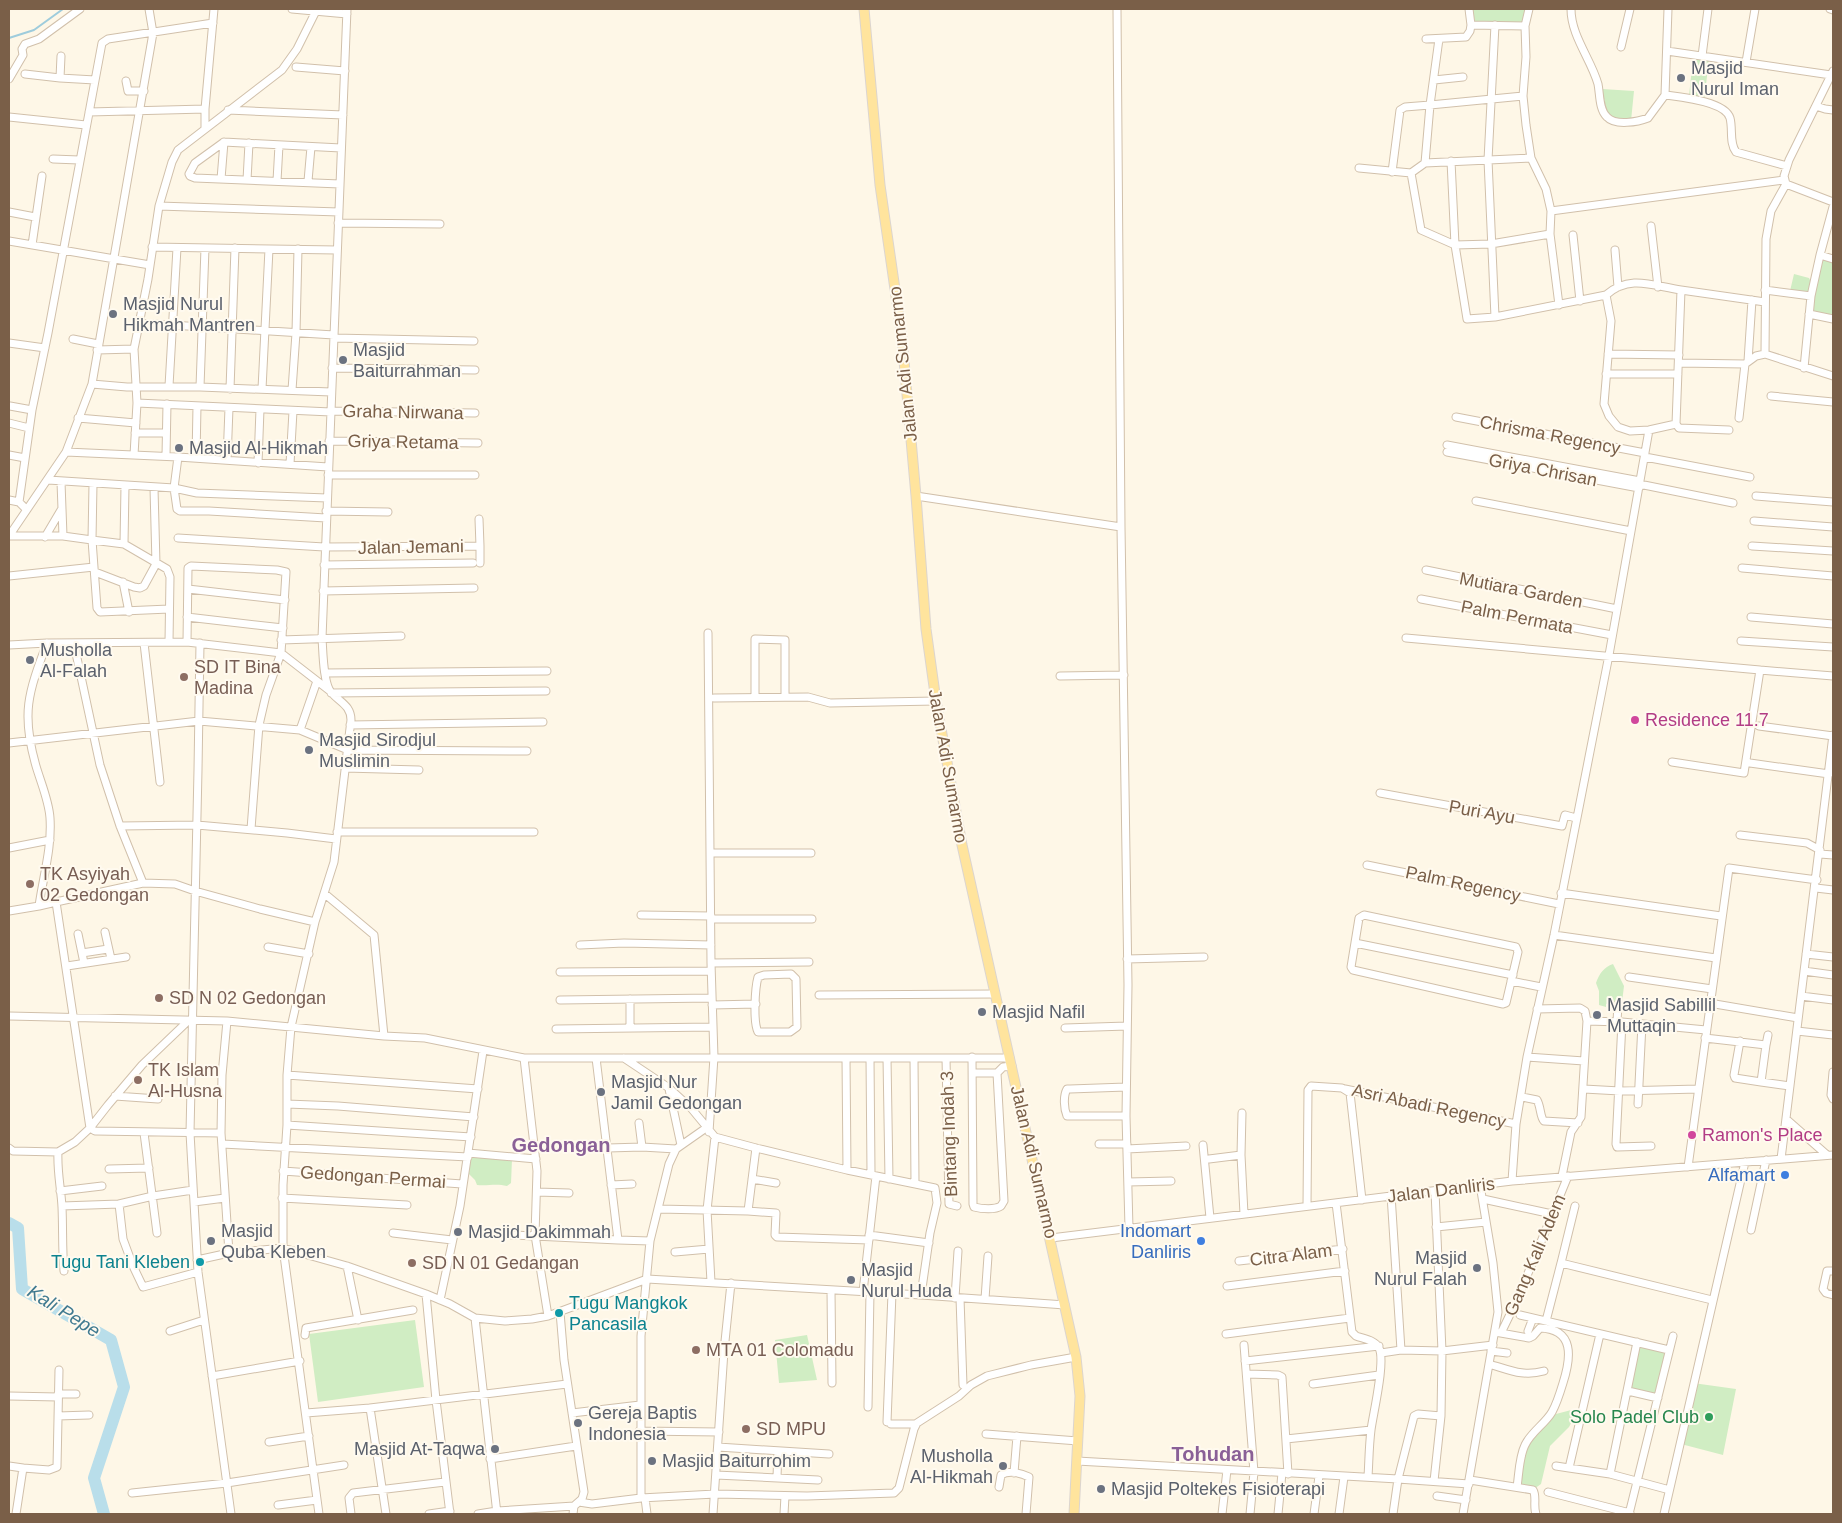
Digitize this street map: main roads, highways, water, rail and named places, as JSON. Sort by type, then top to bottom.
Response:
[{"type":"main road","name":"Jalan Adi Sumarmo","points":[[864,9],[880,175],[902,338],[926,629],[936,701],[962,845],[1076,1357],[1080,1386],[1078,1441],[1082,1461],[1074,1514]]},
{"type":"waterway","points":[[9,38],[34,30],[63,9]]},
{"type":"waterway","name":"Kali Pepe","points":[[9,1223],[18,1228],[22,1289],[111,1340],[124,1387],[94,1478],[104,1514]]},
{"type":"place","name":"Masjid Nurul Iman","points":[[1681,78]]},
{"type":"place","name":"Masjid Nurul Hikmah Mantren","points":[[113,314]]},
{"type":"place","name":"Masjid Baiturrahman","points":[[343,360]]},
{"type":"place","name":"Masjid Al-Hikmah","points":[[179,448]]},
{"type":"place","name":"Musholla Al-Falah","points":[[30,660]]},
{"type":"place","name":"SD IT Bina Madina","points":[[184,677]]},
{"type":"place","name":"Residence 11.7","points":[[1635,720]]},
{"type":"place","name":"Masjid Sirodjul Muslimin","points":[[309,750]]},
{"type":"place","name":"TK Asyiyah 02 Gedongan","points":[[30,884]]},
{"type":"place","name":"SD N 02 Gedongan","points":[[159,998]]},
{"type":"place","name":"Masjid Nafil","points":[[982,1012]]},
{"type":"place","name":"Masjid Sabillil Muttaqin","points":[[1597,1015]]},
{"type":"place","name":"TK Islam Al-Husna","points":[[138,1080]]},
{"type":"place","name":"Masjid Nur Jamil Gedongan","points":[[601,1092]]},
{"type":"place","name":"Ramon's Place","points":[[1692,1135]]},
{"type":"place","name":"Alfamart","points":[[1785,1175]]},
{"type":"place","name":"Masjid Dakimmah","points":[[458,1232]]},
{"type":"place","name":"Masjid Quba Kleben","points":[[211,1241]]},
{"type":"place","name":"Indomart Danliris","points":[[1201,1241]]},
{"type":"place","name":"Tugu Tani Kleben","points":[[200,1262]]},
{"type":"place","name":"SD N 01 Gedangan","points":[[412,1263]]},
{"type":"place","name":"Masjid Nurul Falah","points":[[1477,1268]]},
{"type":"place","name":"Masjid Nurul Huda","points":[[851,1280]]},
{"type":"place","name":"Tugu Mangkok Pancasila","points":[[559,1313]]},
{"type":"place","name":"MTA 01 Colomadu","points":[[696,1350]]},
{"type":"place","name":"Solo Padel Club","points":[[1709,1417]]},
{"type":"place","name":"Gereja Baptis Indonesia","points":[[578,1423]]},
{"type":"place","name":"SD MPU","points":[[746,1429]]},
{"type":"place","name":"Masjid At-Taqwa","points":[[495,1449]]},
{"type":"place","name":"Masjid Baiturrohim","points":[[652,1461]]},
{"type":"place","name":"Musholla Al-Hikmah","points":[[1003,1466]]},
{"type":"place","name":"Masjid Poltekes Fisioterapi","points":[[1101,1489]]},
{"type":"district","name":"Gedongan","points":[[561,1145]]},
{"type":"district","name":"Tohudan","points":[[1213,1454]]}]
